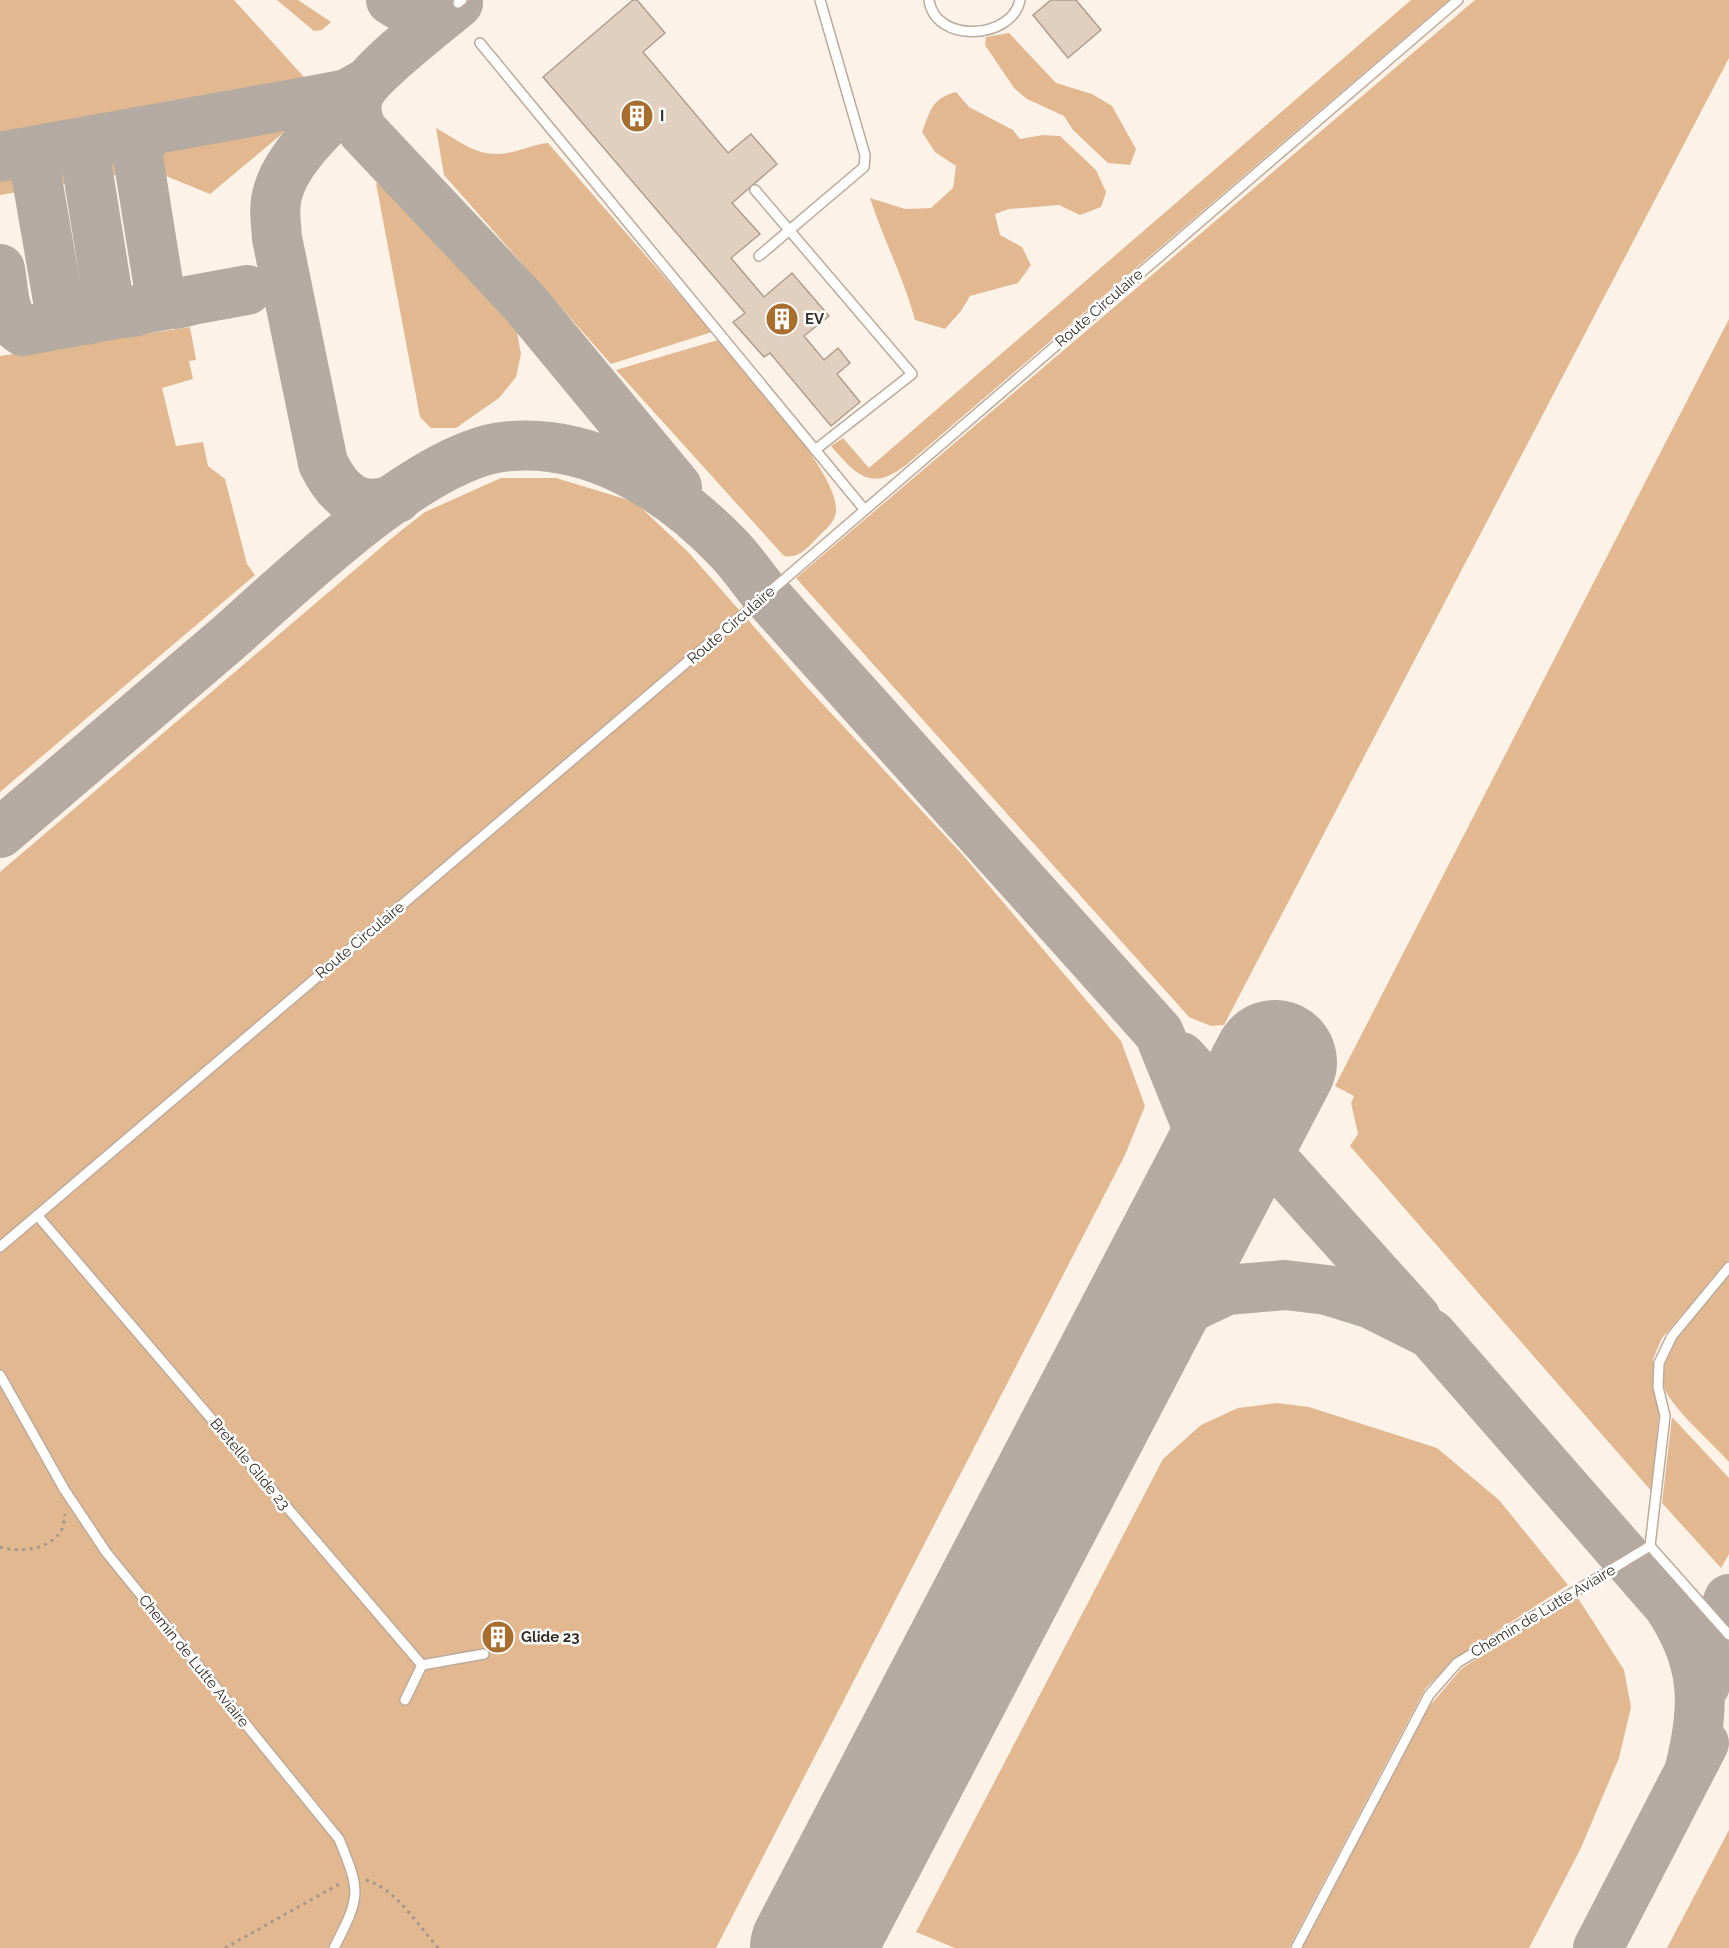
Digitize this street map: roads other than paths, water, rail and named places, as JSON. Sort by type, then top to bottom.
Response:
[{"type":"lane","points":[[759,256],[864,167],[865,155],[820,0]]},
{"type":"lane","points":[[929,0],[938,21],[951,28],[968,32],[983,31],[998,25],[1019,7],[1020,0]]},
{"type":"lane","name":"Route Circulaire","points":[[0,1247],[1458,0]]},
{"type":"lane","points":[[480,43],[864,509]]},
{"type":"lane","points":[[755,190],[912,374],[815,450]]},
{"type":"lane","name":"Bretelle Glide 23","points":[[37,1215],[422,1665]]},
{"type":"lane","points":[[1729,1267],[1672,1336],[1659,1363],[1658,1387],[1665,1416],[1650,1546],[1729,1635]]},
{"type":"lane","name":"Chemin de Lutte Aviaire","points":[[0,1375],[64,1489],[106,1552],[339,1839],[354,1876],[357,1895],[334,1948]]},
{"type":"lane","name":"Chemin de Lutte Aviaire","points":[[1296,1948],[1429,1695],[1457,1663],[1650,1546]]},
{"type":"lane","points":[[405,1700],[422,1665],[483,1654]]},
{"type":"place","name":"I","points":[[637,116]]},
{"type":"place","name":"EV","points":[[782,319]]},
{"type":"place","name":"Glide 23","points":[[498,1637]]}]
